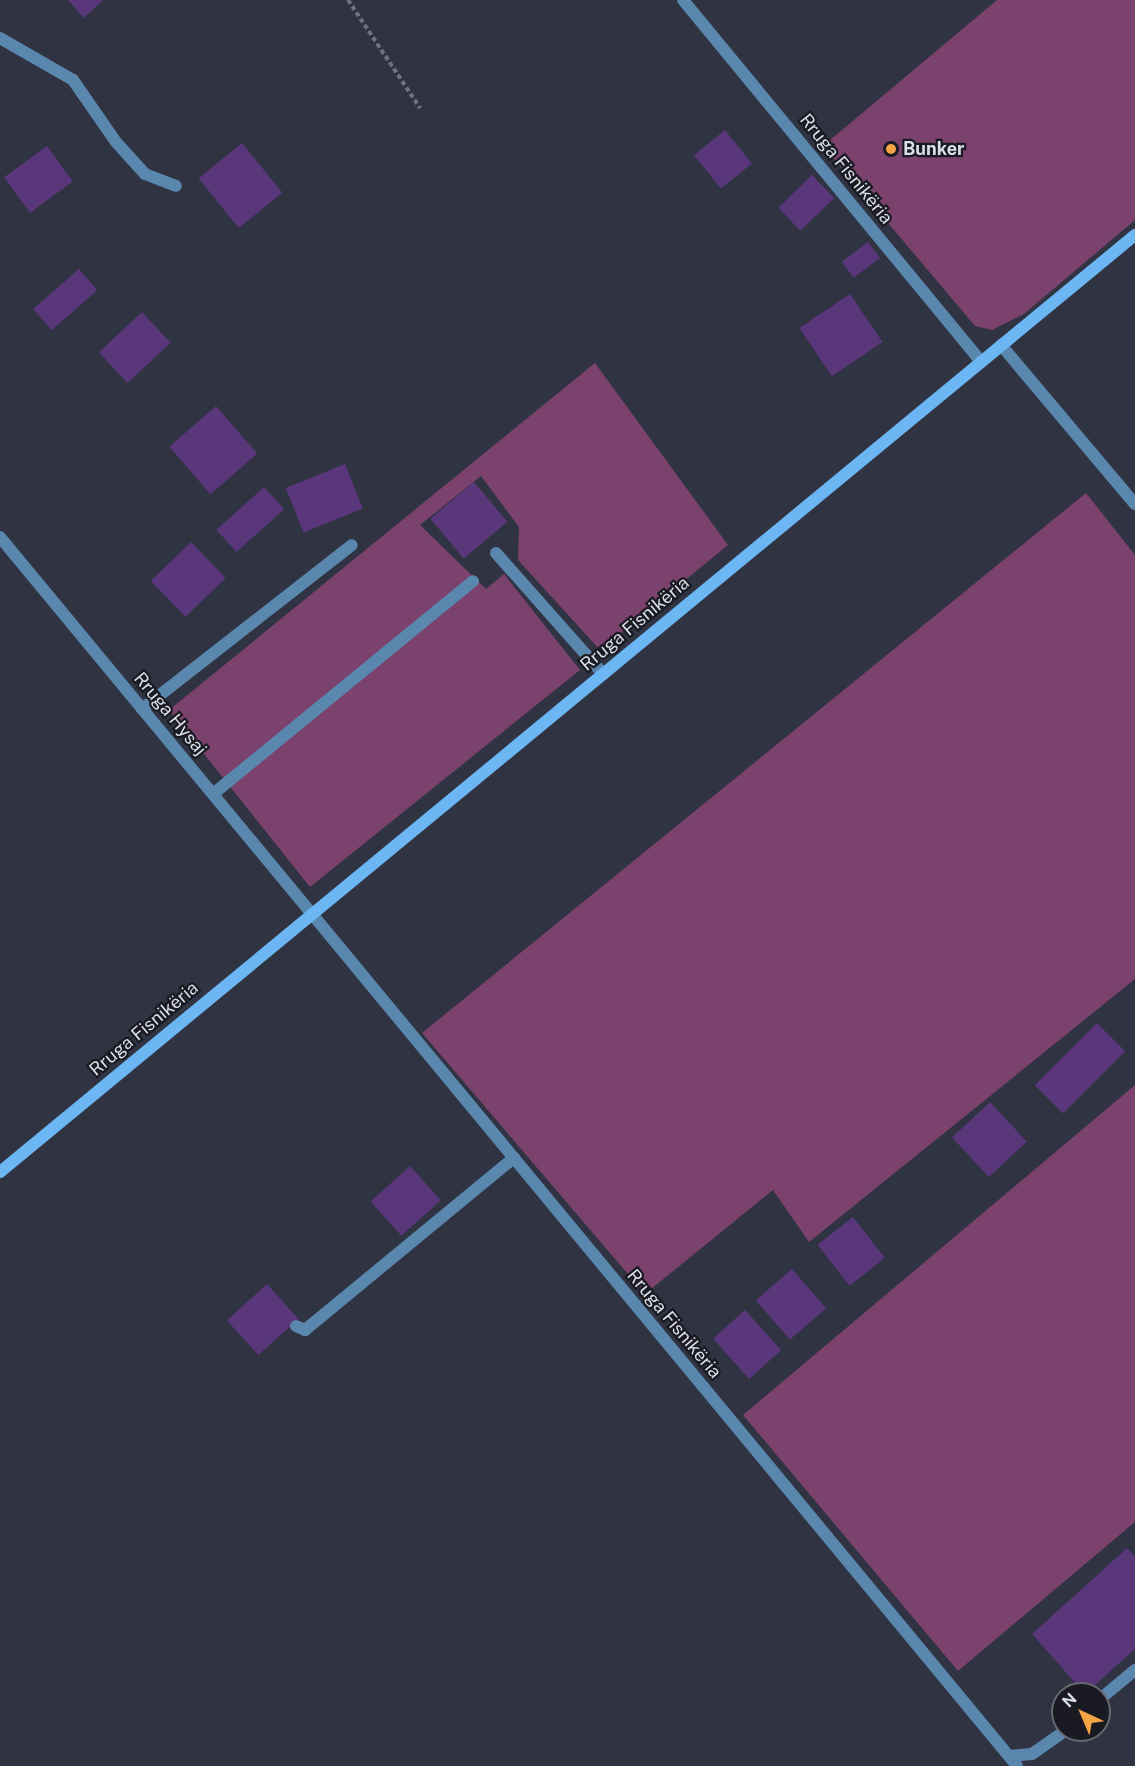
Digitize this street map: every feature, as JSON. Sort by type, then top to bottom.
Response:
[{"type":"street","name":"Rruga Fisnikëria","points":[[683,0],[981,361]]},
{"type":"street","points":[[0,38],[73,80],[138,166],[176,186]]},
{"type":"street","name":"Rruga Fisnikëria","points":[[0,1172],[1135,235]]},
{"type":"street","points":[[1001,345],[1135,504]]},
{"type":"street","name":"Rruga Hysaj","points":[[0,537],[312,914]]},
{"type":"street","points":[[142,709],[352,546]]},
{"type":"street","points":[[496,553],[603,674]]},
{"type":"street","points":[[213,794],[472,581]]},
{"type":"street","name":"Rruga Fisnikëria","points":[[312,914],[1017,1766]]},
{"type":"street","points":[[296,1326],[305,1330],[514,1158]]},
{"type":"street","points":[[1111,1690],[1135,1670]]},
{"type":"street","points":[[1009,1756],[1032,1754],[1051,1741]]},
{"type":"path","points":[[348,0],[420,108]]},
{"type":"shaded area","points":[[997,0],[1135,0],[1135,220],[1024,314],[992,330],[975,326],[823,146]]},
{"type":"shaded area","points":[[595,363],[728,545],[600,650],[518,560],[519,527],[481,476],[420,525],[486,589],[504,574],[580,670],[310,887],[169,710]]},
{"type":"shaded area","points":[[1086,493],[1135,555],[1135,979],[809,1242],[773,1190],[645,1294],[422,1033]]},
{"type":"shaded area","points":[[1135,1085],[1135,1522],[958,1671],[743,1415]]},
{"type":"building","points":[[68,0],[103,0],[84,18]]},
{"type":"building","points":[[725,130],[752,163],[721,189],[694,155]]},
{"type":"building","points":[[242,143],[282,193],[239,228],[198,178]]},
{"type":"building","points":[[47,146],[73,182],[30,213],[4,177]]},
{"type":"building","points":[[812,175],[834,198],[800,231],[778,208]]},
{"type":"building","points":[[868,242],[880,258],[854,278],[842,262]]},
{"type":"building","points":[[79,269],[97,290],[51,330],[33,309]]},
{"type":"building","points":[[850,294],[882,342],[832,376],[799,328]]},
{"type":"building","points":[[142,312],[171,343],[127,383],[99,352]]},
{"type":"building","points":[[216,406],[257,454],[211,494],[169,447]]},
{"type":"building","points":[[345,464],[363,509],[304,532],[286,488]]},
{"type":"building","points":[[474,482],[507,522],[464,558],[430,519]]},
{"type":"building","points":[[264,487],[284,509],[237,552],[216,530]]},
{"type":"building","points":[[191,542],[226,578],[185,617],[151,581]]},
{"type":"building","points":[[1097,1023],[1125,1051],[1063,1114],[1035,1085]]},
{"type":"building","points":[[990,1102],[1027,1141],[989,1177],[952,1137]]},
{"type":"building","points":[[410,1166],[441,1200],[401,1236],[371,1201]]},
{"type":"building","points":[[853,1217],[885,1258],[850,1286],[818,1245]]},
{"type":"building","points":[[792,1269],[826,1308],[790,1340],[756,1300]]},
{"type":"building","points":[[267,1284],[298,1319],[258,1355],[227,1320]]},
{"type":"building","points":[[745,1310],[781,1350],[749,1379],[713,1339]]},
{"type":"building","points":[[1127,1548],[1135,1556],[1135,1649],[1098,1682],[1074,1682],[1032,1634]]},
{"type":"place","name":"Bunker","points":[[891,149]]}]
